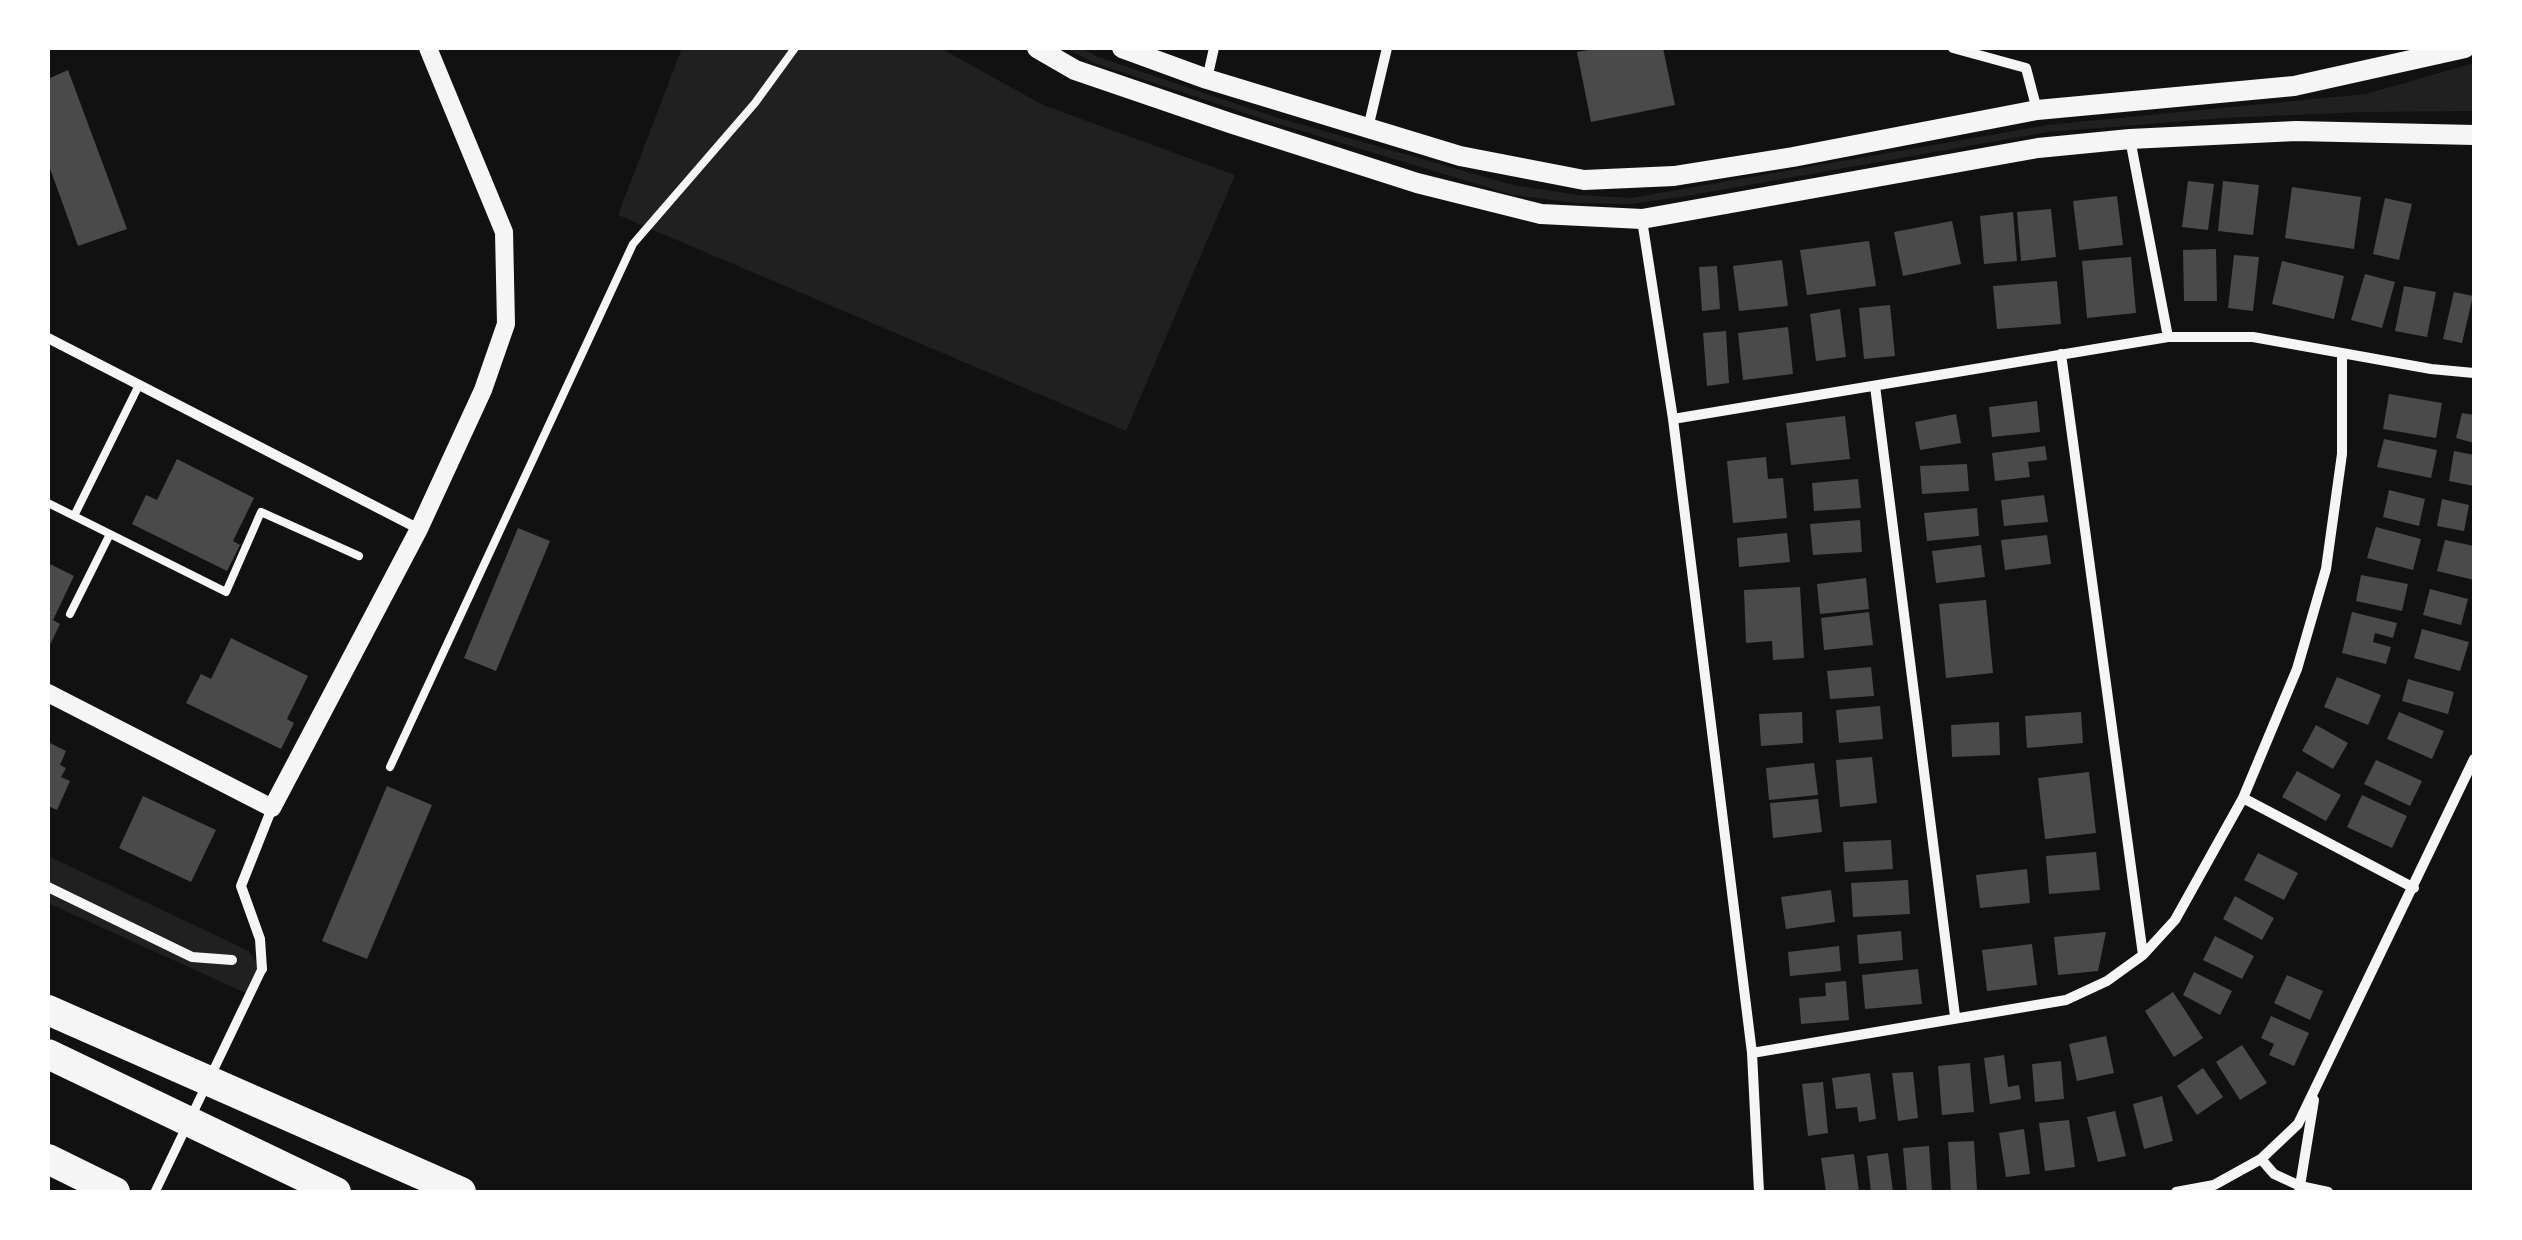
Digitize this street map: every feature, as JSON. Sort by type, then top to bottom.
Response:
[{"type":"highway","points":[[48,1010],[461,1192]]},
{"type":"highway","points":[[48,1054],[336,1192]]},
{"type":"highway","points":[[48,1159],[115,1192]]},
{"type":"main road","points":[[1037,48],[1075,70],[1417,183],[1540,214],[1642,219],[2038,148],[2130,139],[2296,131],[2474,134]]},
{"type":"main road","points":[[1122,48],[1460,156],[1584,180],[1708,170],[2037,110],[2294,86],[2393,56],[2465,48]]},
{"type":"street","points":[[155,1192],[262,969],[260,939],[241,886],[272,808],[419,529],[482,390],[506,324],[504,232],[428,48]]},
{"type":"street","points":[[1207,78],[1214,48]]},
{"type":"street","points":[[1368,129],[1387,48]]},
{"type":"street","points":[[1953,48],[2026,68],[2037,110]]},
{"type":"street","points":[[2130,139],[2168,337]]},
{"type":"street","points":[[1642,219],[1674,419],[1752,1053],[1759,1192]]},
{"type":"street","points":[[1674,419],[2168,337],[2252,337],[2474,373]]},
{"type":"street","points":[[48,338],[419,529]]},
{"type":"street","points":[[1752,1053],[2066,1000],[2107,981],[2143,955],[2175,920],[2244,798],[2297,670],[2326,568],[2342,454],[2342,353]]},
{"type":"street","points":[[2061,354],[2143,955]]},
{"type":"street","points":[[1875,386],[1955,1016]]},
{"type":"street","points":[[48,693],[272,808]]},
{"type":"street","points":[[2176,1192],[2214,1185],[2262,1159],[2298,1124],[2474,758]]},
{"type":"street","points":[[2244,798],[2414,888]]},
{"type":"street","points":[[48,887],[192,957],[232,960]]},
{"type":"street","points":[[2299,1189],[2316,1086]]},
{"type":"street","points":[[2262,1159],[2274,1174],[2299,1189],[2328,1192]]},
{"type":"lane","points":[[390,767],[633,244],[756,103],[796,48]]},
{"type":"lane","points":[[74,516],[139,385]]},
{"type":"lane","points":[[48,504],[226,592],[262,512],[359,556]]},
{"type":"lane","points":[[70,614],[110,534]]},
{"type":"shaded area","points":[[682,48],[940,48],[1043,105],[1235,175],[1126,431],[618,215]]},
{"type":"shaded area","points":[[1065,48],[1081,48],[1275,117],[1513,185],[1631,198],[2047,125],[2366,94],[2474,63],[2474,111],[2223,118],[2048,132],[1687,196],[1631,204],[1576,203],[1513,195],[1272,122],[1094,63]]},
{"type":"shaded area","points":[[48,856],[249,951],[263,973],[250,995],[48,903]]},
{"type":"building","points":[[1663,48],[1675,105],[1591,122],[1577,52]]},
{"type":"building","points":[[68,70],[127,229],[78,246],[48,163],[48,79]]},
{"type":"building","points":[[2188,181],[2214,184],[2208,230],[2182,227]]},
{"type":"building","points":[[2223,181],[2259,185],[2253,235],[2218,231]]},
{"type":"building","points":[[2292,187],[2361,197],[2354,249],[2285,238]]},
{"type":"building","points":[[2117,196],[2123,245],[2079,250],[2073,201]]},
{"type":"building","points":[[2385,198],[2412,204],[2399,260],[2373,254]]},
{"type":"building","points":[[2051,209],[2056,257],[2021,261],[2017,212]]},
{"type":"building","points":[[2013,212],[2017,261],[1984,264],[1980,216]]},
{"type":"building","points":[[1952,221],[1961,264],[1903,276],[1894,232]]},
{"type":"building","points":[[1869,241],[1876,286],[1807,295],[1800,250]]},
{"type":"building","points":[[2216,249],[2217,301],[2184,301],[2183,250]]},
{"type":"building","points":[[2234,255],[2259,257],[2253,311],[2228,308]]},
{"type":"building","points":[[2131,257],[2136,313],[2087,318],[2082,261]]},
{"type":"building","points":[[1782,260],[1788,306],[1739,311],[1733,266]]},
{"type":"building","points":[[2282,261],[2344,276],[2334,319],[2272,304]]},
{"type":"building","points":[[1717,266],[1720,309],[1702,311],[1699,267]]},
{"type":"building","points":[[2365,274],[2395,282],[2382,328],[2351,320]]},
{"type":"building","points":[[2057,281],[2061,324],[1997,329],[1993,286]]},
{"type":"building","points":[[2404,286],[2436,292],[2427,337],[2395,331]]},
{"type":"building","points":[[2454,292],[2473,296],[2462,343],[2443,339]]},
{"type":"building","points":[[1890,305],[1895,356],[1864,359],[1859,308]]},
{"type":"building","points":[[1840,309],[1846,357],[1816,361],[1810,314]]},
{"type":"building","points":[[1788,327],[1793,374],[1743,380],[1738,333]]},
{"type":"building","points":[[1726,331],[1729,383],[1707,386],[1703,333]]},
{"type":"building","points":[[2389,394],[2442,403],[2436,438],[2383,429]]},
{"type":"building","points":[[2037,401],[2040,432],[1992,437],[1989,407]]},
{"type":"building","points":[[2462,413],[2474,415],[2474,443],[2456,438]]},
{"type":"building","points":[[1956,414],[1961,443],[1920,450],[1915,422]]},
{"type":"building","points":[[1845,416],[1850,459],[1791,465],[1786,423]]},
{"type":"building","points":[[2384,439],[2437,450],[2431,478],[2377,467]]},
{"type":"building","points":[[2045,446],[2047,460],[2028,462],[2030,477],[1995,481],[1992,453]]},
{"type":"building","points":[[2454,451],[2474,455],[2474,486],[2449,481]]},
{"type":"building","points":[[1766,457],[1768,479],[1783,478],[1787,518],[1733,523],[1727,461]]},
{"type":"building","points":[[177,459],[254,498],[233,541],[240,545],[227,571],[132,524],[146,495],[157,500]]},
{"type":"building","points":[[1967,464],[1969,491],[1922,494],[1920,466]]},
{"type":"building","points":[[1858,479],[1861,508],[1814,511],[1812,483]]},
{"type":"building","points":[[2389,490],[2425,499],[2419,526],[2383,517]]},
{"type":"building","points":[[2044,495],[2048,522],[2004,526],[2001,500]]},
{"type":"building","points":[[2442,499],[2469,505],[2464,531],[2437,526]]},
{"type":"building","points":[[1977,508],[1979,536],[1927,541],[1924,513]]},
{"type":"building","points":[[1860,520],[1862,552],[1813,555],[1810,524]]},
{"type":"building","points":[[2376,527],[2421,539],[2413,570],[2367,558]]},
{"type":"building","points":[[518,528],[550,541],[496,671],[464,658]]},
{"type":"building","points":[[1787,533],[1790,562],[1739,567],[1737,538]]},
{"type":"building","points":[[2047,535],[2051,564],[2005,570],[2001,540]]},
{"type":"building","points":[[2445,540],[2474,546],[2474,580],[2437,571]]},
{"type":"building","points":[[1981,545],[1985,577],[1936,583],[1932,551]]},
{"type":"building","points":[[48,563],[74,576],[53,620],[60,624],[48,649]]},
{"type":"building","points":[[2361,575],[2408,584],[2402,611],[2356,601]]},
{"type":"building","points":[[1866,578],[1869,609],[1820,614],[1817,584]]},
{"type":"building","points":[[1800,587],[1804,658],[1773,660],[1772,641],[1746,643],[1744,590]]},
{"type":"building","points":[[2430,589],[2468,599],[2461,625],[2423,615]]},
{"type":"building","points":[[1986,600],[1993,673],[1946,678],[1939,604]]},
{"type":"building","points":[[1869,612],[1873,645],[1824,650],[1821,618]]},
{"type":"building","points":[[2352,612],[2397,623],[2393,638],[2375,633],[2373,642],[2391,647],[2386,664],[2342,653]]},
{"type":"building","points":[[2422,629],[2469,642],[2460,671],[2414,658]]},
{"type":"building","points":[[231,638],[308,676],[287,719],[294,723],[281,749],[186,703],[201,674],[211,679]]},
{"type":"building","points":[[1871,667],[1874,696],[1830,699],[1827,671]]},
{"type":"building","points":[[2337,677],[2381,695],[2368,725],[2324,707]]},
{"type":"building","points":[[2408,679],[2454,692],[2448,714],[2402,701]]},
{"type":"building","points":[[1880,706],[1883,739],[1839,743],[1836,710]]},
{"type":"building","points":[[1802,712],[1803,743],[1761,746],[1759,714]]},
{"type":"building","points":[[2081,712],[2083,743],[2027,748],[2025,716]]},
{"type":"building","points":[[2399,712],[2444,731],[2432,759],[2387,739]]},
{"type":"building","points":[[1999,722],[2000,755],[1952,757],[1951,725]]},
{"type":"building","points":[[2316,725],[2348,743],[2333,769],[2302,751]]},
{"type":"building","points":[[48,742],[66,751],[60,765],[66,768],[61,777],[70,781],[57,810],[48,806]]},
{"type":"building","points":[[1872,757],[1877,803],[1840,807],[1836,760]]},
{"type":"building","points":[[2376,760],[2422,781],[2410,806],[2364,784]]},
{"type":"building","points":[[1814,763],[1818,795],[1769,800],[1766,768]]},
{"type":"building","points":[[2297,771],[2341,795],[2326,821],[2282,797]]},
{"type":"building","points":[[2089,772],[2096,833],[2045,839],[2038,778]]},
{"type":"building","points":[[387,786],[432,805],[367,959],[322,941]]},
{"type":"building","points":[[2362,795],[2407,816],[2392,848],[2347,827]]},
{"type":"building","points":[[143,796],[216,830],[191,882],[119,848]]},
{"type":"building","points":[[1818,799],[1822,832],[1773,838],[1770,803]]},
{"type":"building","points":[[1891,840],[1893,869],[1845,872],[1843,842]]},
{"type":"building","points":[[2096,852],[2100,890],[2049,894],[2046,856]]},
{"type":"building","points":[[2258,853],[2298,873],[2284,900],[2244,880]]},
{"type":"building","points":[[2027,869],[2030,903],[1980,908],[1976,875]]},
{"type":"building","points":[[1908,880],[1910,914],[1853,917],[1851,883]]},
{"type":"building","points":[[1831,890],[1835,922],[1786,929],[1781,897]]},
{"type":"building","points":[[2235,896],[2274,918],[2262,940],[2223,919]]},
{"type":"building","points":[[1901,931],[1903,960],[1859,964],[1857,935]]},
{"type":"building","points":[[2106,932],[2098,971],[2058,975],[2054,937]]},
{"type":"building","points":[[2215,936],[2254,956],[2242,979],[2203,960]]},
{"type":"building","points":[[2032,944],[2037,985],[1987,991],[1982,950]]},
{"type":"building","points":[[1839,946],[1841,971],[1790,976],[1788,952]]},
{"type":"building","points":[[1918,969],[1922,1004],[1865,1009],[1862,975]]},
{"type":"building","points":[[2194,972],[2232,991],[2220,1015],[2183,995]]},
{"type":"building","points":[[2287,975],[2323,991],[2310,1020],[2274,1003]]},
{"type":"building","points":[[1846,981],[1849,1020],[1801,1024],[1799,998],[1826,996],[1825,983]]},
{"type":"building","points":[[2173,992],[2203,1038],[2174,1057],[2145,1011]]},
{"type":"building","points":[[2271,1016],[2309,1033],[2294,1066],[2269,1055],[2274,1044],[2261,1038]]},
{"type":"building","points":[[2106,1036],[2114,1073],[2077,1081],[2069,1044]]},
{"type":"building","points":[[2242,1045],[2267,1083],[2240,1100],[2216,1062]]},
{"type":"building","points":[[2004,1055],[2008,1087],[2019,1085],[2021,1099],[1990,1104],[1984,1058]]},
{"type":"building","points":[[2061,1061],[2064,1099],[2035,1102],[2032,1064]]},
{"type":"building","points":[[1970,1063],[1974,1112],[1942,1115],[1938,1066]]},
{"type":"building","points":[[2203,1068],[2223,1097],[2197,1115],[2177,1086]]},
{"type":"building","points":[[1913,1072],[1918,1118],[1898,1121],[1892,1073]]},
{"type":"building","points":[[1870,1073],[1876,1119],[1859,1122],[1857,1107],[1836,1109],[1832,1078]]},
{"type":"building","points":[[1823,1082],[1828,1133],[1808,1136],[1802,1084]]},
{"type":"building","points":[[2162,1096],[2173,1141],[2144,1149],[2133,1104]]},
{"type":"building","points":[[2115,1111],[2126,1156],[2098,1162],[2087,1117]]},
{"type":"building","points":[[2069,1120],[2075,1167],[2045,1171],[2039,1123]]},
{"type":"building","points":[[2024,1129],[2030,1174],[2006,1177],[1999,1133]]},
{"type":"building","points":[[1974,1141],[1977,1190],[1951,1192],[1948,1142]]},
{"type":"building","points":[[1929,1146],[1932,1192],[1907,1192],[1903,1148]]},
{"type":"building","points":[[1888,1153],[1893,1192],[1871,1192],[1867,1156]]},
{"type":"building","points":[[1854,1154],[1859,1192],[1826,1192],[1821,1158]]}]
